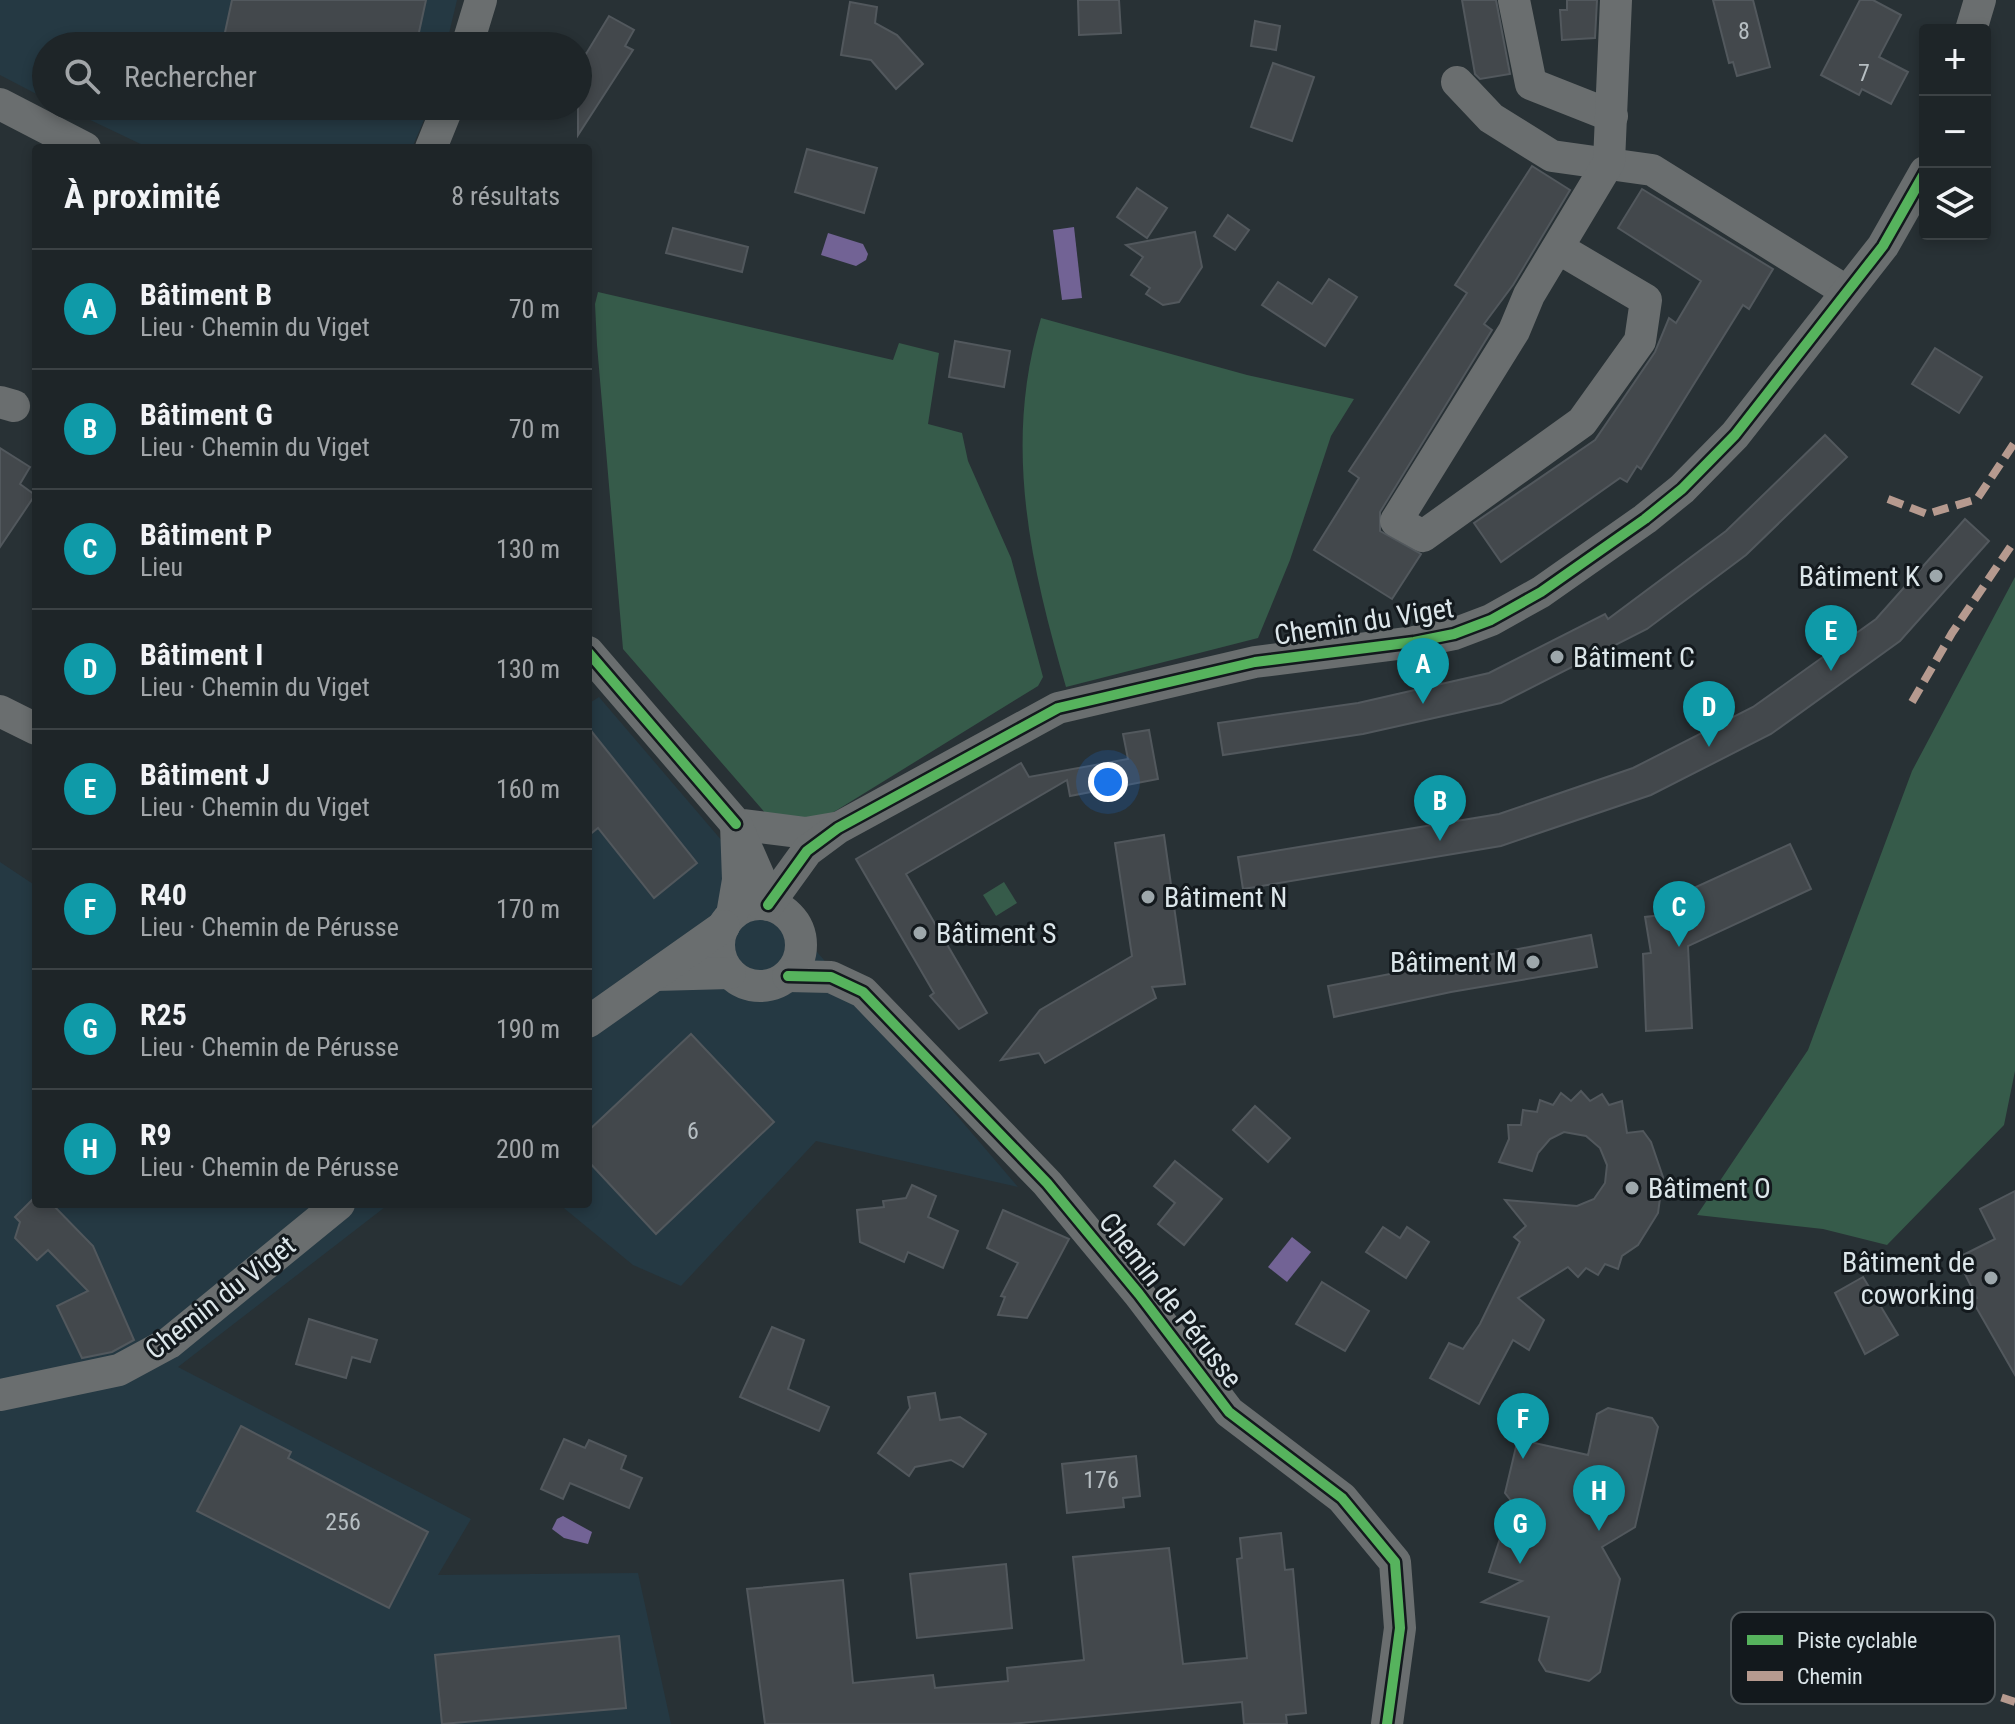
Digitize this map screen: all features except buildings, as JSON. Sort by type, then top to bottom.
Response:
[{"type":"street","points":[[471,32],[481,0]]},
{"type":"street","points":[[1514,0],[1531,84],[1612,116]]},
{"type":"street","points":[[1558,248],[1646,300],[1640,341],[1582,422],[1423,536],[1396,521],[1514,331],[1529,295],[1609,162],[1616,0]]},
{"type":"street","points":[[1973,24],[1980,0]]},
{"type":"street","points":[[1457,82],[1491,118],[1552,156],[1652,170],[1846,291]]},
{"type":"street","points":[[0,104],[77,144]]},
{"type":"street","points":[[433,144],[442,120]]},
{"type":"street","name":"Chemin du Viget","points":[[838,828],[1058,708],[1255,662],[1414,642],[1491,620],[1593,558],[1682,489],[1735,435],[1883,246],[1919,183]]},
{"type":"street","points":[[592,657],[736,824],[799,960],[788,976],[765,986],[752,986],[730,973],[655,975]]},
{"type":"street","points":[[0,711],[32,727]]},
{"type":"street","points":[[736,824],[806,833],[838,828]]},
{"type":"street","points":[[730,973],[719,950],[738,880],[736,824]]},
{"type":"street","points":[[780,914],[807,851],[838,828]]},
{"type":"street","points":[[592,1019],[728,920],[780,914]]},
{"type":"street","name":"Chemin de Pérusse","points":[[780,914],[868,980],[944,1074]]},
{"type":"street","name":"Chemin de Pérusse","points":[[788,976],[831,977],[863,992],[1047,1183],[1139,1294],[1229,1412],[1342,1498],[1395,1562],[1400,1628],[1387,1724]]},
{"type":"street","name":"Chemin du Viget","points":[[0,1395],[119,1370],[143,1358],[169,1343],[334,1208]]},
{"type":"shaded area","points":[[0,0],[457,0],[449,32],[32,32],[32,92],[0,75]]},
{"type":"shaded area","points":[[90,120],[424,120],[414,144],[141,144]]},
{"type":"shaded area","points":[[1074,227],[1082,298],[1062,300],[1053,230]]},
{"type":"shaded area","points":[[828,233],[863,244],[868,254],[866,260],[856,266],[821,255]]},
{"type":"shaded area","points":[[599,697],[1018,1187],[816,1141],[681,1286],[633,1265],[564,1208],[592,1208],[592,701]]},
{"type":"shaded area","points":[[0,862],[32,883],[32,1208],[384,1208],[178,1367],[471,1519],[438,1575],[638,1573],[671,1724],[0,1724]]},
{"type":"shaded area","points":[[1292,1237],[1311,1252],[1287,1282],[1268,1267]]},
{"type":"shaded area","points":[[563,1516],[592,1532],[588,1544],[564,1538],[552,1529],[557,1519]]},
{"type":"green space","points":[[598,292],[893,360],[899,343],[939,353],[928,424],[962,433],[968,461],[1011,558],[1043,677],[1038,686],[816,823],[773,822],[623,649],[597,345],[595,304]]},
{"type":"green space","points":[[1041,318],[1247,375],[1354,399],[1331,436],[1290,560],[1258,638],[1066,687],[1042,595],[1026,504],[1024,412],[1030,365]]},
{"type":"green space","points":[[2015,577],[2015,1071],[2004,1125],[1887,1245],[1823,1229],[1697,1215],[1808,1050],[1912,771]]},
{"type":"green space","points":[[1004,882],[1017,903],[996,916],[983,895]]},
{"type":"marked path","points":[[1888,499],[1927,514],[1977,499],[2015,442]]},
{"type":"marked path","points":[[1912,702],[1952,633],[2015,540]]},
{"type":"marked path","points":[[1995,1695],[2015,1702]]},
{"type":"cycle path","points":[[768,905],[807,851],[838,828],[1058,708],[1255,662],[1454,634],[1491,620],[1541,592],[1645,519],[1682,489],[1735,435],[1883,246],[1919,183]]},
{"type":"cycle path","points":[[592,657],[736,824]]},
{"type":"cycle path","points":[[788,976],[831,977],[863,992],[1047,1183],[1139,1294],[1229,1412],[1342,1498],[1395,1562],[1400,1628],[1387,1724]]},
{"type":"place","name":"Bâtiment K","points":[[1936,576]]},
{"type":"place","name":"Bâtiment C","points":[[1557,657]]},
{"type":"place","name":"Bâtiment J","points":[[1831,671]]},
{"type":"place","name":"Bâtiment B","points":[[1423,704]]},
{"type":"place","name":"Bâtiment I","points":[[1709,747]]},
{"type":"place","name":"Bâtiment G","points":[[1440,841]]},
{"type":"place","name":"Bâtiment N","points":[[1148,897]]},
{"type":"place","name":"Bâtiment S","points":[[920,933]]},
{"type":"place","name":"Bâtiment P","points":[[1679,947]]},
{"type":"place","name":"Bâtiment M","points":[[1533,962]]},
{"type":"place","name":"Bâtiment O","points":[[1632,1188]]},
{"type":"place","name":"Bâtiment de coworking","points":[[1991,1278]]},
{"type":"place","name":"R40","points":[[1523,1459]]},
{"type":"place","name":"R9","points":[[1599,1531]]},
{"type":"place","name":"R25","points":[[1520,1564]]}]
